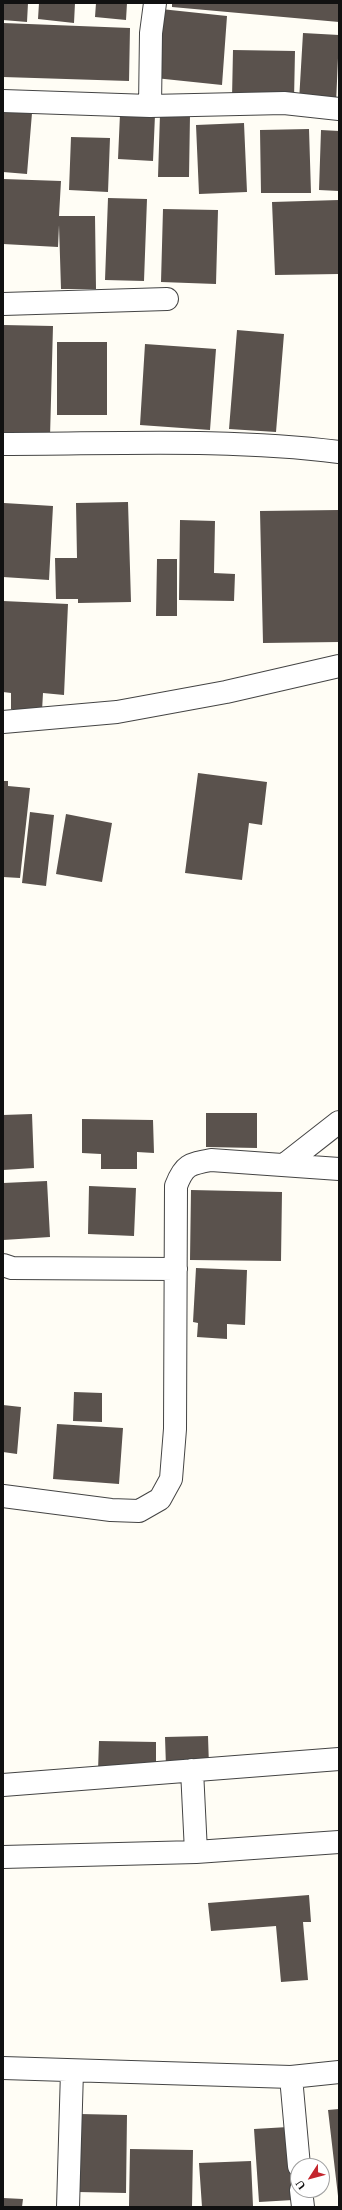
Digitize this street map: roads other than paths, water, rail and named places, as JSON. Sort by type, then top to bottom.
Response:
[{"type":"street","points":[[150,106],[151,33],[155,3]]},
{"type":"street","points":[[3,101],[150,106],[284,103],[339,109]]},
{"type":"street","points":[[3,304],[167,299]]},
{"type":"street","points":[[3,444],[226,443],[300,447],[339,452]]},
{"type":"street","points":[[3,722],[117,712],[226,692],[339,666]]},
{"type":"street","points":[[284,1165],[339,1122]]},
{"type":"street","points":[[3,1496],[111,1510],[140,1510],[160,1499],[171,1479],[175,1429],[176,1186],[182,1170],[193,1163],[211,1160],[339,1169]]},
{"type":"street","points":[[3,1265],[12,1268],[176,1269]]},
{"type":"street","points":[[3,1786],[339,1759]]},
{"type":"street","points":[[192,1770],[196,1852]]},
{"type":"street","points":[[3,1857],[196,1852],[339,1842]]},
{"type":"street","points":[[3,2068],[291,2077],[339,2072]]},
{"type":"street","points":[[68,2207],[72,2071]]},
{"type":"street","points":[[291,2077],[298,2158]]}]
